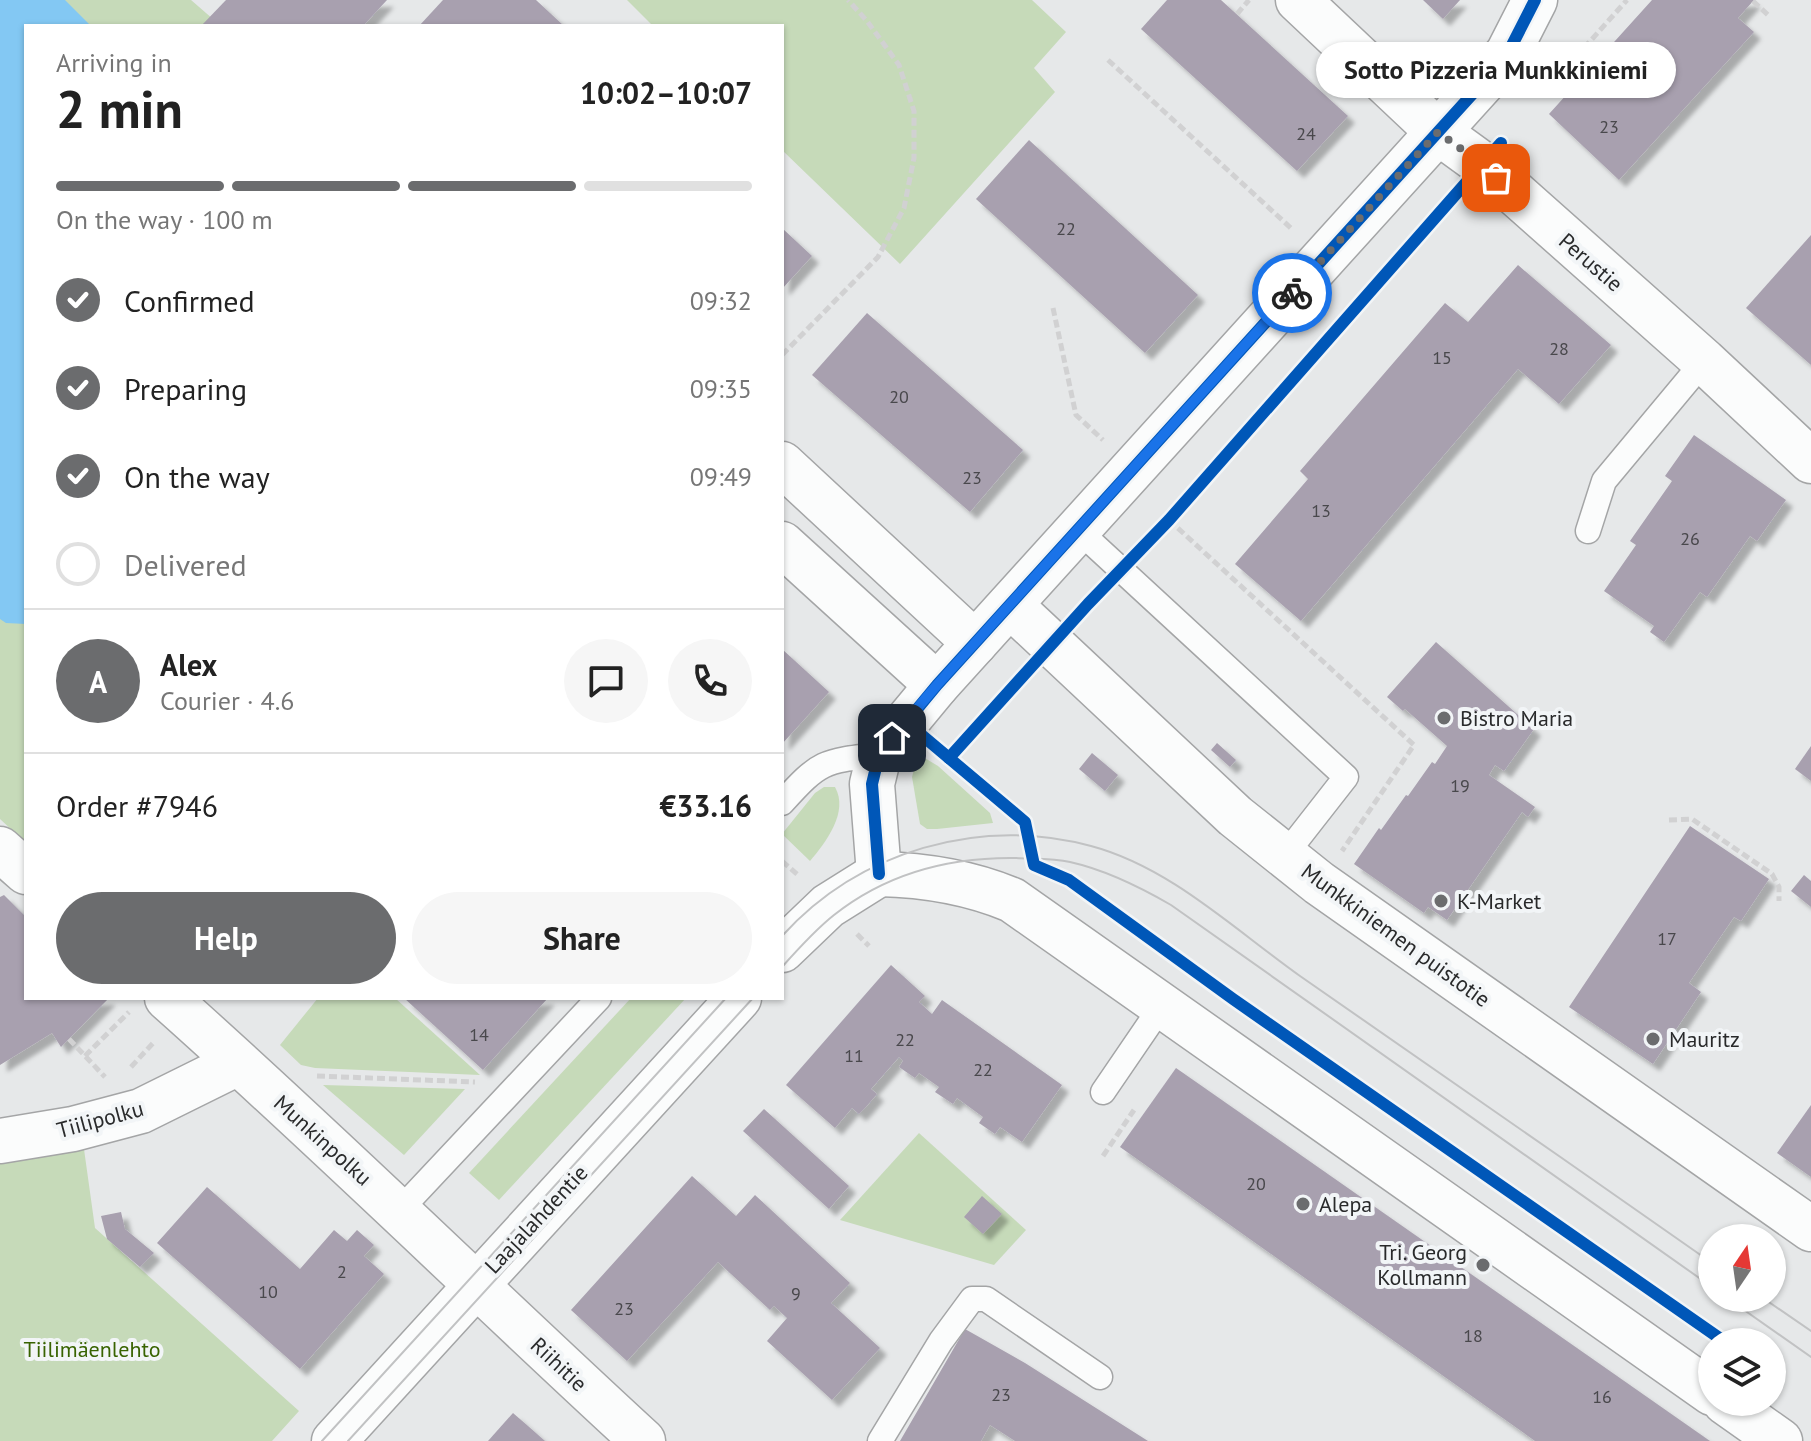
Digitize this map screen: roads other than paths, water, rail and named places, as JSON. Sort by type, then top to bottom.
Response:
[{"type":"street","name":"Perustie","points":[[1298,0],[1438,132],[1482,164],[1704,361],[1811,461]]},
{"type":"street","points":[[879,874],[872,784],[879,755],[937,685],[1508,53],[1535,0]]},
{"type":"street","points":[[784,466],[975,643]]},
{"type":"street","points":[[784,546],[937,685]]},
{"type":"street","name":"Munkkiniemen puistotie","points":[[1010,605],[1235,816],[1331,891],[1811,1229]]},
{"type":"street","points":[[0,849],[24,870]]},
{"type":"street","points":[[784,948],[828,906],[879,874],[951,881],[981,887],[1012,900],[1698,1383]]},
{"type":"street","name":"Laajalahdentie","points":[[334,1441],[737,1000]]},
{"type":"street","name":"Munkinpolku","points":[[152,1001],[238,1063],[476,1285]]},
{"type":"street","name":"Tiilipolku","points":[[0,1141],[73,1129],[141,1111],[238,1063]]},
{"type":"street","name":"Riihitie","points":[[476,1285],[643,1441]]},
{"type":"street","points":[[1745,1416],[1780,1441]]},
{"type":"lane","points":[[1588,531],[1604,481],[1704,361]]},
{"type":"lane","points":[[1078,530],[1120,572],[1346,777],[1285,855]]},
{"type":"lane","points":[[784,801],[808,774],[824,764],[879,755]]},
{"type":"lane","points":[[399,1211],[597,1000]]},
{"type":"lane","points":[[1103,1092],[1161,1007]]},
{"type":"lane","points":[[880,1441],[941,1341],[972,1299],[986,1299],[1100,1377]]},
{"type":"water","points":[[0,0],[65,0],[89,24],[24,24],[24,624],[6,623],[0,619]]},
{"type":"tram line","points":[[784,934],[813,906],[847,882],[884,862],[923,848],[964,839],[1006,835],[1049,838],[1091,846],[1120,856],[1175,884],[1300,976],[1698,1253]]},
{"type":"tram line","points":[[784,965],[820,927],[854,900],[920,870],[991,858],[1050,859],[1083,865],[1135,886],[1171,905],[1698,1277]]},
{"type":"tram line","points":[[322,1441],[724,1000]]},
{"type":"tram line","points":[[348,1441],[751,1000]]},
{"type":"tram line","points":[[1747,1312],[1811,1357]]},
{"type":"tram line","points":[[1783,1312],[1811,1331]]},
{"type":"place","name":"Sotto Pizzeria Munkkiniemi","points":[[1496,178]]},
{"type":"place","name":"Bistro Maria","points":[[1444,718]]},
{"type":"place","name":"K-Market","points":[[1441,901]]},
{"type":"place","name":"Mauritz","points":[[1653,1039]]},
{"type":"place","name":"Alepa","points":[[1303,1204]]},
{"type":"place","name":"Tri. Georg Kollmann","points":[[1483,1265]]},
{"type":"park label","name":"Tiilimäenlehto","points":[[92,1349]]}]
